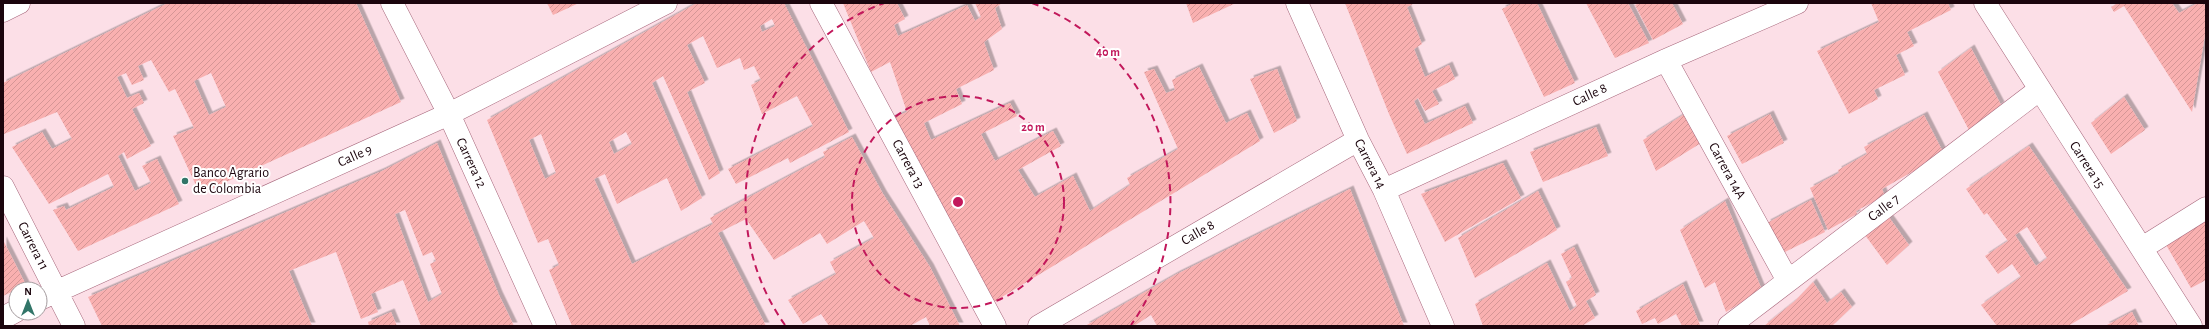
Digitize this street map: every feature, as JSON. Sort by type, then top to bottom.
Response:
[{"type":"street","points":[[3,11],[19,3]]},
{"type":"street","name":"Carrera 12","points":[[392,3],[449,114],[545,326]]},
{"type":"street","name":"Calle 9","points":[[48,295],[449,114],[666,3]]},
{"type":"street","name":"Carrera 13","points":[[821,3],[995,326]]},
{"type":"street","name":"Carrera 14","points":[[1297,3],[1358,140],[1384,190],[1442,326]]},
{"type":"street","name":"Calle 8","points":[[1384,190],[1666,60],[1798,3]]},
{"type":"street","name":"Carrera 15","points":[[1985,3],[2039,90],[2191,326]]},
{"type":"street","name":"Carrera 14A","points":[[1666,60],[1788,281]]},
{"type":"street","name":"Calle 7","points":[[1729,326],[2039,90]]},
{"type":"street","name":"Calle 8","points":[[1039,326],[1358,140]]},
{"type":"street","name":"Carrera 11","points":[[3,187],[42,281]]},
{"type":"street","points":[[2142,248],[2206,208]]},
{"type":"street","name":"Carrera 11","points":[[48,295],[74,326]]},
{"type":"building","points":[[168,3],[356,3],[401,102],[200,194],[173,136],[194,128],[175,89],[169,92],[151,60],[138,66],[144,80],[132,85],[126,73],[117,77],[127,98],[139,93],[144,103],[132,109],[151,146],[127,159],[124,152],[118,156],[135,191],[151,183],[142,166],[157,159],[179,204],[78,251],[53,210],[64,206],[66,210],[114,187],[108,174],[49,204],[12,147],[42,132],[52,149],[72,139],[57,112],[4,134],[3,83]],"holes":[[[211,73],[226,107],[209,115],[194,81]]]},
{"type":"building","points":[[547,3],[579,3],[553,15]]},
{"type":"building","points":[[697,3],[784,3],[849,132],[790,163],[788,158],[736,184],[728,169],[813,126],[797,96],[762,114],[751,85],[761,80],[754,66],[744,70],[740,58],[717,68],[703,36],[687,45],[705,83],[687,92],[720,173],[709,180],[663,76],[652,83],[702,198],[681,211],[667,178],[617,204],[605,174],[594,179],[632,264],[713,224],[710,218],[825,157],[823,152],[852,137],[883,194],[930,267],[960,326],[930,326],[926,317],[910,326],[829,326],[821,314],[803,324],[788,300],[836,274],[830,262],[874,238],[864,221],[827,244],[820,233],[774,260],[746,219],[718,233],[766,326],[572,326],[549,270],[559,265],[548,239],[538,243],[487,120]],"holes":[[[772,19],[775,26],[762,32],[760,26]],[[626,132],[632,144],[614,154],[609,142]],[[541,134],[556,173],[545,179],[529,140]]]},
{"type":"building","points":[[843,3],[897,3],[905,19],[894,25],[898,36],[967,5],[975,21],[981,17],[975,3],[1002,3],[995,8],[1002,29],[984,42],[994,70],[956,89],[962,104],[924,123],[931,140],[1010,103],[1017,116],[981,134],[995,161],[1053,131],[1061,146],[1018,170],[1035,197],[1073,176],[1090,211],[1130,185],[1127,178],[1178,149],[1144,72],[1154,69],[1166,93],[1175,90],[1172,80],[1199,67],[1226,123],[1247,113],[1260,141],[987,306],[888,120],[907,112],[890,62],[871,72]]},
{"type":"building","points":[[1186,3],[1236,3],[1193,23]]},
{"type":"building","points":[[1345,3],[1415,3],[1407,7],[1422,44],[1414,49],[1425,77],[1449,65],[1455,79],[1432,91],[1439,104],[1425,111],[1418,98],[1414,101],[1425,124],[1465,106],[1473,123],[1407,154],[1389,114]]},
{"type":"building","points":[[1514,3],[1537,3],[1575,83],[1544,97],[1502,9]]},
{"type":"building","points":[[1586,3],[1628,3],[1649,43],[1615,58]]},
{"type":"building","points":[[1639,3],[1672,3],[1683,24],[1653,40],[1635,5]]},
{"type":"building","points":[[1871,3],[1948,3],[1951,10],[1907,32],[1914,46],[1896,55],[1905,75],[1874,90],[1878,99],[1849,114],[1817,51],[1879,22]]},
{"type":"building","points":[[2118,3],[2172,3],[2179,13],[2198,3],[2203,3],[2206,7],[2206,29],[2192,112],[2124,6],[2114,12],[2111,7]]},
{"type":"building","points":[[1971,48],[2001,105],[1969,130],[1938,72]]},
{"type":"building","points":[[1277,69],[1297,121],[1274,133],[1250,79]]},
{"type":"building","points":[[2124,97],[2145,130],[2111,154],[2091,123]]},
{"type":"building","points":[[1688,112],[1701,143],[1656,171],[1643,140]]},
{"type":"building","points":[[1770,114],[1784,143],[1742,164],[1727,136]]},
{"type":"building","points":[[1924,115],[1944,154],[1882,189],[1885,196],[1856,211],[1857,214],[1828,230],[1810,188],[1839,173],[1838,170],[1867,154],[1864,147]]},
{"type":"building","points":[[1596,127],[1608,156],[1543,182],[1530,152]]},
{"type":"building","points":[[437,143],[499,295],[514,326],[421,326],[403,280],[371,294],[378,312],[361,319],[336,252],[289,271],[312,326],[102,326],[88,297],[382,171]],"holes":[[[405,210],[423,256],[432,252],[436,261],[430,264],[442,294],[428,302],[395,214]]]},
{"type":"building","points":[[2029,146],[2128,291],[2068,326],[1997,326],[1981,305],[2021,277],[2012,264],[1998,274],[1985,256],[2008,241],[1987,213],[1984,215],[1966,189]],"holes":[[[2027,227],[2047,258],[2036,266],[2015,235]]]},
{"type":"building","points":[[1503,163],[1521,198],[1445,242],[1421,194]]},
{"type":"building","points":[[1350,189],[1404,326],[1157,326],[1151,315],[1134,326],[1085,326],[1177,274]]},
{"type":"building","points":[[1538,191],[1557,230],[1475,278],[1458,238]]},
{"type":"building","points":[[1811,200],[1825,232],[1781,254],[1767,223]]},
{"type":"building","points":[[1725,201],[1762,290],[1726,312],[1715,282],[1705,288],[1680,230]]},
{"type":"building","points":[[1888,216],[1909,245],[1887,265],[1865,235]]},
{"type":"building","points":[[2206,220],[2206,280],[2191,288],[2165,243]]},
{"type":"building","points":[[3,240],[24,281],[8,281],[8,294],[3,296]]},
{"type":"building","points":[[1574,247],[1596,295],[1586,301],[1595,318],[1582,326],[1483,326],[1475,304],[1547,263],[1570,311],[1577,306],[1566,282],[1572,278],[1561,254]]},
{"type":"building","points":[[1813,282],[1827,303],[1841,292],[1852,307],[1832,326],[1764,326],[1795,301]]},
{"type":"building","points":[[1683,284],[1700,325],[1682,326],[1676,314],[1658,324],[1655,318],[1642,324],[1636,311]]},
{"type":"building","points":[[391,312],[397,326],[369,326],[368,322]]},
{"type":"building","points":[[2132,312],[2139,326],[2105,326]]},
{"type":"place","name":"Banco Agrario de Colombia","points":[[185,181]]}]
